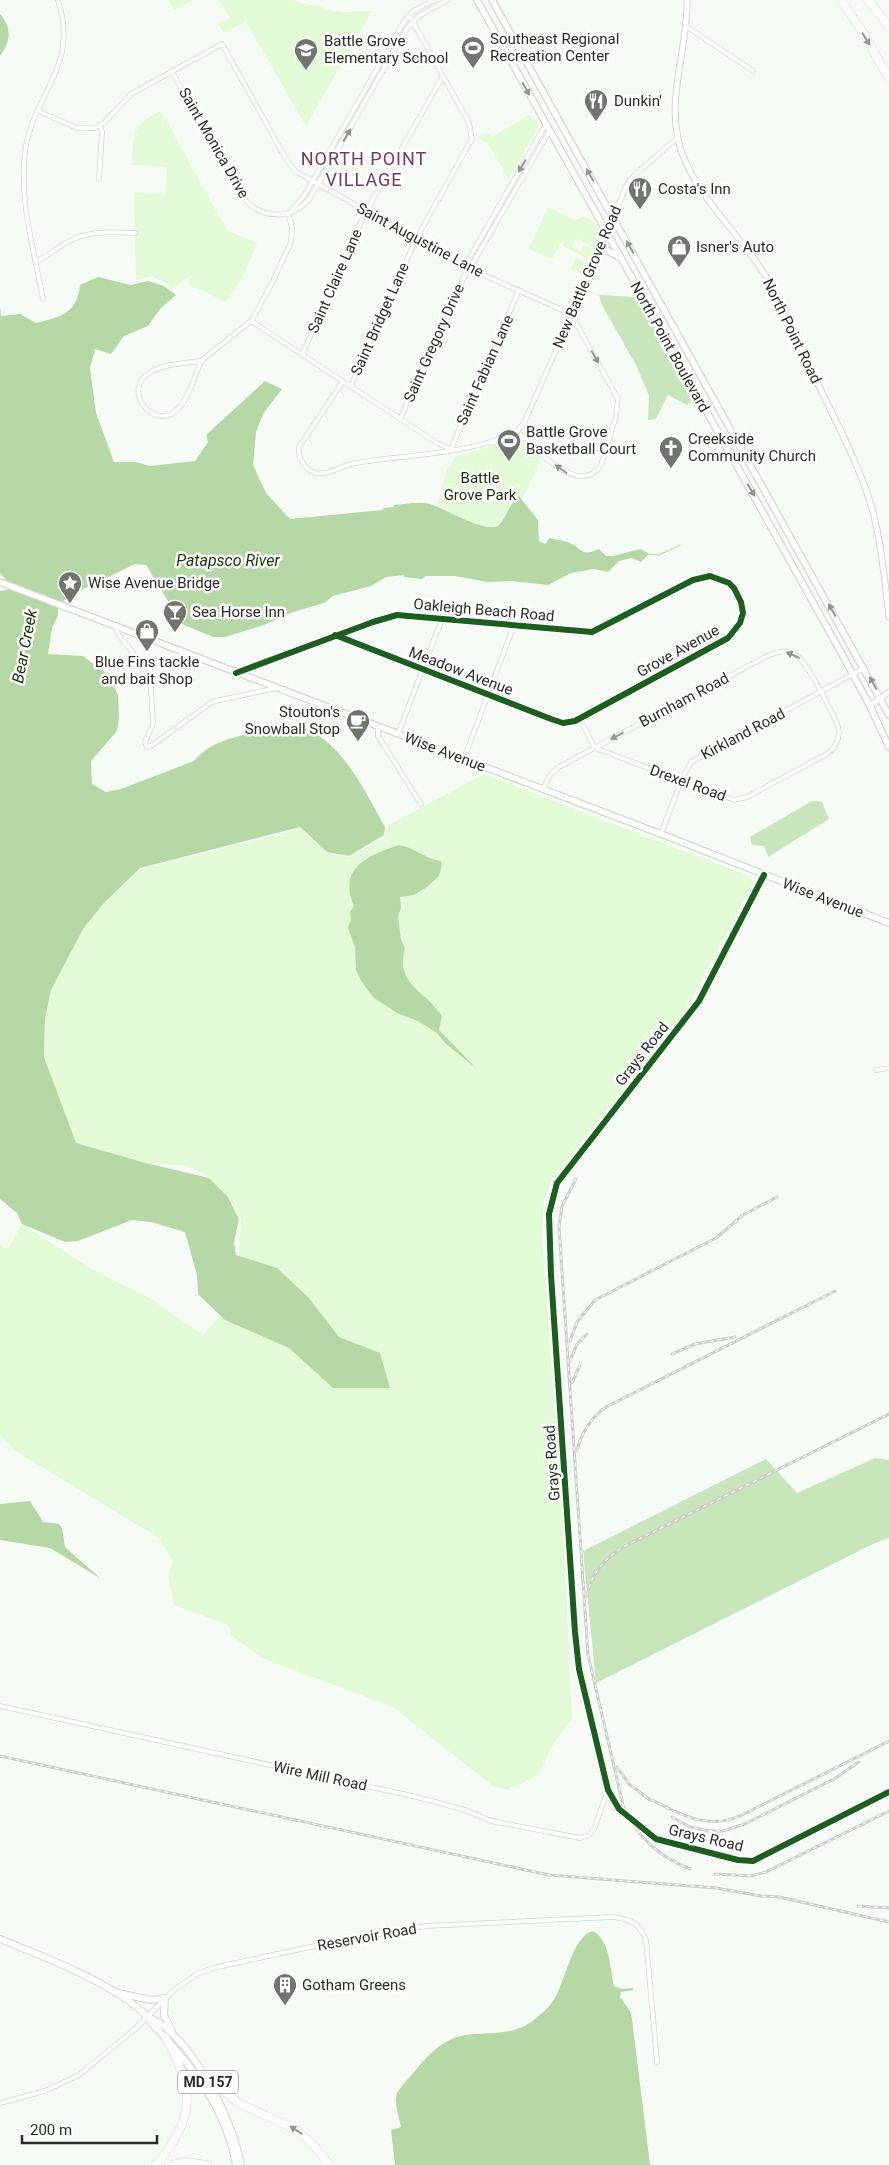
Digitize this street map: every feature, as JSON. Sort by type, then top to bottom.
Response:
[{"type":"highway","points":[[841,0],[865,36],[889,79]]},
{"type":"highway","points":[[868,0],[889,26]]},
{"type":"highway","points":[[156,2165],[180,2132],[186,2108],[184,2075],[178,2058],[165,2037]]},
{"type":"highway","points":[[203,2073],[238,2103],[281,2122],[300,2133],[316,2147],[330,2165]]},
{"type":"highway","points":[[172,2165],[186,2162],[207,2165]]},
{"type":"main road","name":"North Point Boulevard","points":[[477,0],[853,675],[889,747]]},
{"type":"main road","name":"North Point Boulevard","points":[[492,0],[889,715]]},
{"type":"main road","points":[[598,255],[607,250],[622,260]]},
{"type":"main road","points":[[668,341],[679,335]]},
{"type":"main road","name":"Wise Avenue","points":[[0,582],[889,923]]},
{"type":"main road","name":"MD 157","points":[[0,1939],[112,1991],[148,2017],[159,2022],[178,2040],[203,2073],[226,2117],[241,2165]]},
{"type":"main road","points":[[112,1991],[144,2000],[165,1998],[164,2016],[178,2040]]},
{"type":"main road","name":"MD 157","points":[[148,2017],[193,2069],[210,2094],[229,2137],[236,2165]]},
{"type":"street","points":[[43,299],[23,191],[26,146],[38,111],[59,68],[64,46],[63,18],[58,0]]},
{"type":"street","points":[[288,213],[301,201],[409,15],[434,0]]},
{"type":"street","points":[[288,213],[302,207],[318,185],[412,21],[447,0]]},
{"type":"street","name":"North Point Road","points":[[687,0],[686,26],[674,93],[677,138],[687,166],[696,182],[762,270],[776,293],[860,476],[869,498],[876,526],[889,617]]},
{"type":"street","name":"Saint Bridget Lane","points":[[351,386],[416,239],[472,139],[470,126],[409,15]]},
{"type":"street","points":[[686,26],[753,71]]},
{"type":"street","name":"Saint Augustine Lane","points":[[172,72],[222,44],[288,162],[295,171],[468,268],[572,314]]},
{"type":"street","points":[[38,111],[77,128],[89,129],[100,125],[132,94],[172,72]]},
{"type":"street","name":"Saint Monica Drive","points":[[172,72],[246,201],[264,213],[288,213]]},
{"type":"street","name":"Saint Claire Lane","points":[[302,355],[366,212],[443,76]]},
{"type":"street","name":"Saint Gregory Drive","points":[[468,268],[469,259],[546,124]]},
{"type":"street","points":[[99,179],[102,132],[100,125]]},
{"type":"street","name":"Saint Gregory Drive","points":[[400,419],[468,268],[474,261],[550,130]]},
{"type":"street","name":"New Battle Grove Road","points":[[518,432],[524,423],[630,181],[677,138]]},
{"type":"street","points":[[201,361],[182,404],[176,411],[168,415],[156,415],[142,405],[138,395],[139,387],[142,379],[148,373],[158,369],[201,361],[251,322],[291,242],[292,232],[288,213]]},
{"type":"street","points":[[35,261],[82,236],[101,233],[135,233]]},
{"type":"street","name":"Saint Fabian Lane","points":[[451,449],[519,290]]},
{"type":"street","points":[[343,381],[314,427],[300,444],[300,458],[311,472],[325,474],[349,464],[462,449],[492,443],[518,432],[552,462],[572,476],[587,475],[596,471],[601,465],[616,416],[618,399],[572,314]]},
{"type":"street","points":[[251,322],[437,443],[451,449]]},
{"type":"street","name":"Grove Avenue","points":[[579,718],[705,652],[728,638],[736,630],[743,610],[734,588],[725,580],[714,576],[696,578]]},
{"type":"street","name":"Oakleigh Beach Road","points":[[236,673],[392,616],[595,632],[696,578]]},
{"type":"street","points":[[398,734],[442,619]]},
{"type":"street","points":[[464,759],[514,625]]},
{"type":"street","points":[[116,627],[118,634],[141,663],[151,686],[153,724],[145,742],[147,746],[151,746],[212,702],[276,688]]},
{"type":"street","name":"Meadow Avenue","points":[[335,636],[559,722],[567,723],[579,718]]},
{"type":"street","name":"Burnham Road","points":[[543,790],[554,770],[778,652],[790,652],[800,658],[821,693]]},
{"type":"street","name":"Kirkland Road","points":[[661,834],[687,767],[695,759],[821,693],[864,668]]},
{"type":"street","points":[[870,706],[889,692]]},
{"type":"street","name":"Drexel Road","points":[[595,748],[729,799],[742,799],[827,754],[836,745],[839,731],[836,721],[821,693]]},
{"type":"street","points":[[579,718],[595,748]]},
{"type":"street","points":[[378,726],[377,734],[421,804]]},
{"type":"street","name":"Grays Road","points":[[764,874],[698,1001],[557,1183],[550,1205],[551,1274],[578,1655],[608,1790],[619,1809],[656,1839],[675,1845],[753,1861],[778,1850],[889,1792]]},
{"type":"street","points":[[876,1070],[889,1068]]},
{"type":"street","name":"Wire Mill Road","points":[[0,1706],[417,1797],[456,1807],[491,1821],[567,1837],[584,1838],[591,1833],[608,1790]]},
{"type":"street","name":"Reservoir Road","points":[[0,2103],[44,2091],[78,2075],[148,2017],[165,1998],[187,1980],[213,1968],[319,1945],[426,1926],[621,1918],[635,1923],[642,1930],[646,1940],[657,2062]]},
{"type":"green space","points":[[168,0],[194,0],[174,10]]},
{"type":"green space","points":[[218,0],[290,0],[341,12],[372,11],[306,126],[246,22],[224,33],[218,24],[230,18]]},
{"type":"green space","points":[[406,22],[320,177],[318,178],[317,176]]},
{"type":"green space","points":[[161,111],[225,227],[229,231],[255,242],[257,245],[242,278],[226,302],[188,284],[190,276],[174,288],[152,276],[136,280],[134,192],[165,194],[167,167],[132,165],[134,138],[139,126],[144,121]]},
{"type":"green space","points":[[529,115],[537,122],[537,130],[508,179],[489,144],[479,139],[478,136],[490,133],[492,137]]},
{"type":"green space","points":[[548,207],[575,220],[584,216],[594,221],[601,236],[597,248],[583,243],[577,237],[572,247],[580,251],[584,245],[596,250],[592,261],[563,246],[565,241],[562,240],[552,259],[529,249]]},
{"type":"green space","points":[[576,258],[590,264],[585,276],[571,269]]},
{"type":"green space","name":"Battle Grove Park","points":[[516,440],[522,441],[542,457],[522,499],[519,497],[516,500],[498,525],[486,527],[437,506],[447,469],[451,466],[454,457]]},
{"type":"green space","points":[[484,774],[741,873],[753,880],[753,884],[686,1009],[553,1178],[544,1199],[542,1236],[564,1541],[572,1718],[550,1749],[541,1772],[525,1782],[507,1789],[494,1787],[393,1707],[262,1658],[232,1636],[228,1625],[174,1605],[168,1576],[173,1562],[159,1538],[17,1452],[0,1435],[0,1244],[7,1250],[22,1224],[90,1268],[151,1299],[203,1335],[219,1317],[249,1265],[239,1254],[241,1219],[231,1200],[206,1175],[186,1166],[142,1162],[75,1143],[44,1057],[45,1019],[51,990],[83,929],[103,904],[140,869],[301,829],[326,853],[350,857],[385,837],[387,826]]},
{"type":"shaded area","points":[[599,295],[637,297],[693,400],[687,405],[668,395],[656,419],[648,420],[649,396],[637,367],[602,305]]},
{"type":"shaded area","points":[[812,801],[822,802],[829,819],[768,857],[764,846],[752,845],[750,837]]},
{"type":"shaded area","points":[[875,1458],[889,1460],[889,1538],[873,1544],[596,1683],[583,1551],[766,1459],[797,1493]]},
{"type":"water","points":[[0,14],[7,24],[9,35],[0,56]]},
{"type":"water","name":"Patapsco River","points":[[98,277],[131,285],[148,281],[164,286],[176,295],[160,309],[148,326],[124,336],[111,354],[95,349],[90,368],[96,413],[114,462],[136,462],[150,466],[195,461],[208,442],[206,435],[265,381],[282,389],[263,414],[256,432],[253,465],[266,493],[290,519],[383,510],[383,508],[394,507],[394,505],[421,503],[437,506],[476,524],[493,527],[502,522],[519,496],[538,520],[539,541],[545,544],[550,538],[572,544],[585,552],[599,549],[606,556],[640,549],[649,554],[641,562],[632,558],[619,561],[608,572],[594,569],[571,573],[548,585],[512,581],[488,582],[455,576],[426,576],[422,579],[404,577],[404,575],[386,577],[371,586],[333,596],[324,603],[293,612],[264,625],[225,637],[213,637],[182,624],[146,565],[135,564],[75,593],[58,605],[58,616],[52,628],[48,654],[83,656],[109,675],[118,695],[119,719],[117,731],[91,761],[92,784],[106,792],[121,789],[194,761],[206,750],[218,743],[254,732],[280,730],[312,733],[318,735],[329,744],[348,765],[385,827],[384,835],[349,856],[327,852],[300,827],[140,868],[103,904],[83,929],[51,990],[45,1019],[44,1057],[76,1143],[142,1162],[209,1178],[228,1197],[239,1219],[234,1242],[236,1255],[277,1268],[309,1298],[339,1337],[380,1353],[390,1388],[333,1388],[289,1348],[225,1320],[198,1294],[197,1275],[185,1232],[151,1222],[132,1220],[78,1241],[65,1242],[22,1224],[17,1213],[0,1199],[0,591],[7,590],[9,583],[0,573],[0,307],[1,316],[20,314],[36,323],[53,319],[66,313],[71,308],[78,295],[80,285]]},
{"type":"water","points":[[399,845],[441,861],[442,864],[439,876],[427,887],[414,895],[400,897],[401,908],[398,916],[401,940],[405,948],[403,964],[406,977],[442,1016],[439,1030],[477,1069],[445,1043],[437,1033],[418,1021],[397,1013],[374,998],[361,981],[356,970],[355,947],[348,928],[351,919],[350,912],[354,906],[350,893],[350,882],[353,873],[367,859]]},
{"type":"water","points":[[30,1501],[43,1522],[59,1524],[62,1528],[65,1547],[100,1578],[50,1548],[0,1540],[0,1504]]},
{"type":"water","points":[[593,1931],[599,1935],[606,1948],[614,1986],[622,1989],[633,1988],[633,1990],[621,1992],[620,1997],[630,2011],[632,2019],[650,2165],[395,2165],[391,2130],[401,2127],[396,2097],[404,2083],[433,2051],[456,2037],[516,2030],[531,2022],[555,1998],[575,1949],[586,1934]]},
{"type":"waterway","points":[[649,554],[659,555],[680,545]]},
{"type":"railway","points":[[576,1179],[562,1206],[559,1227],[588,1655],[623,1805],[635,1827],[650,1844],[668,1858],[690,1869]]},
{"type":"railway","points":[[570,1341],[577,1322],[595,1300],[716,1238],[743,1215],[777,1197]]},
{"type":"railway","points":[[577,1451],[587,1426],[606,1407],[835,1291]]},
{"type":"railway","points":[[570,1361],[577,1344],[587,1334]]},
{"type":"railway","points":[[672,1354],[695,1344],[735,1337]]},
{"type":"railway","points":[[572,1383],[580,1365]]},
{"type":"railway","points":[[587,1596],[599,1568],[623,1547],[889,1414]]},
{"type":"railway","points":[[644,1796],[692,1818],[704,1821],[729,1820],[889,1741]]},
{"type":"railway","points":[[0,1756],[549,1875],[716,1888],[761,1896],[779,1897],[889,1922]]},
{"type":"railway","points":[[708,1831],[723,1831],[745,1824],[834,1779],[859,1762]]},
{"type":"railway","points":[[617,1767],[629,1784],[650,1800]]},
{"type":"railway","points":[[715,1874],[751,1876],[766,1872],[889,1811]]},
{"type":"railway","points":[[672,1817],[690,1827],[714,1832]]},
{"type":"railway","points":[[858,1906],[889,1908]]},
{"type":"cycle path","points":[[236,673],[373,622],[397,615],[592,632],[693,580],[710,576],[729,583],[734,588],[741,602],[743,613],[740,623],[728,638],[575,721],[563,723],[551,719],[335,635]]},
{"type":"cycle path","points":[[764,875],[699,1001],[557,1183],[549,1214],[551,1275],[579,1669],[608,1790],[619,1809],[656,1839],[738,1860],[753,1861],[889,1792]]},
{"type":"place","name":"Southeast Regional Recreation Center","points":[[473,69]]},
{"type":"place","name":"Battle Grove Elementary School","points":[[306,71]]},
{"type":"place","name":"Dunkin'","points":[[596,122]]},
{"type":"place","name":"Costa's Inn","points":[[640,210]]},
{"type":"place","name":"Isner's Auto","points":[[679,268]]},
{"type":"place","name":"Battle Grove Basketball Court","points":[[509,462]]},
{"type":"place","name":"Creekside Community Church","points":[[671,469]]},
{"type":"place","name":"Wise Avenue Bridge","points":[[70,604]]},
{"type":"place","name":"Sea Horse Inn","points":[[175,633]]},
{"type":"place","name":"Blue Fins tackle and bait Shop","points":[[147,652]]},
{"type":"place","name":"Stouton's Snowball Stop","points":[[358,742]]},
{"type":"place","name":"Gotham Greens","points":[[285,2006]]},
{"type":"district","name":"NORTH POINT VILLAGE","points":[[364,169]]},
{"type":"water label","name":"Bear Creek","points":[[24,646]]}]
